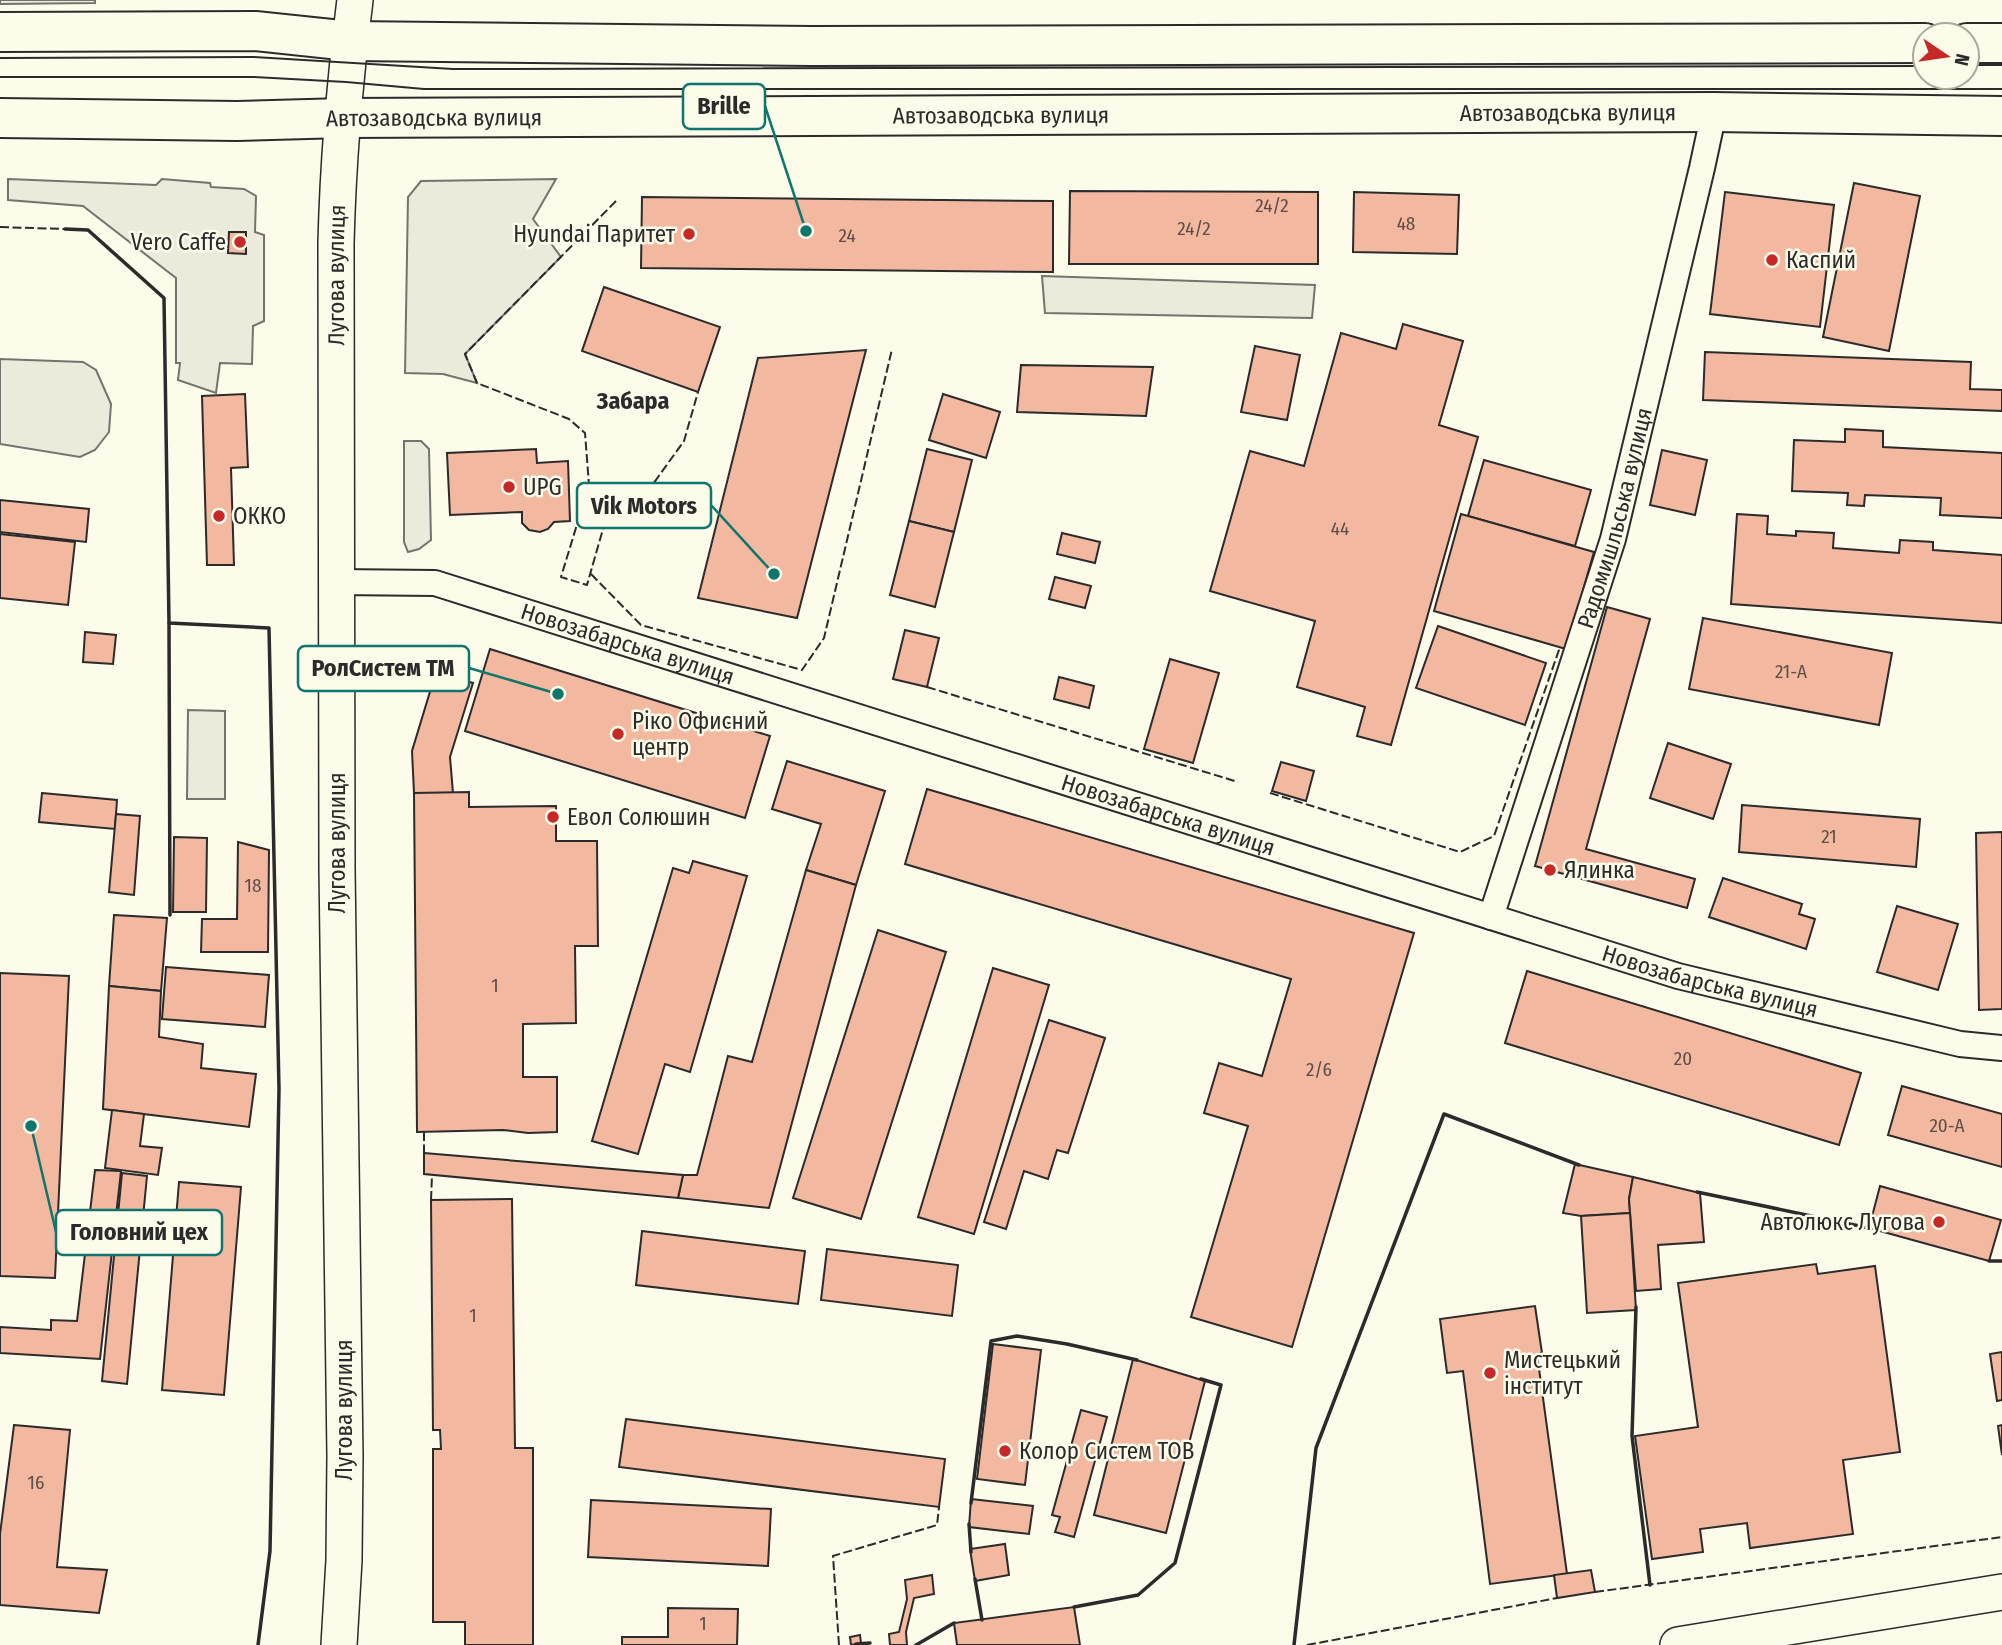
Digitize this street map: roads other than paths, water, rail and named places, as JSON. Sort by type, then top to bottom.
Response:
[{"type":"main road","name":"Лугова вулиця","points":[[339,1645],[344,1560],[345,1456],[337,868],[336,243],[337,195],[355,0]]},
{"type":"main road","points":[[0,32],[255,31],[350,41],[799,46],[1911,43]]},
{"type":"main road","points":[[1981,43],[2002,43]]},
{"type":"main road","name":"Автозаводська вулиця","points":[[0,118],[237,121],[344,118],[1714,112],[2002,116]]},
{"type":"main road","points":[[1678,1645],[2002,1592]]},
{"type":"street","name":"Радомишльська вулиця","points":[[1491,917],[1613,539],[1714,112]]},
{"type":"street","name":"Новозабарська вулиця","points":[[336,582],[435,583],[1678,976],[1960,1044],[2002,1048]]},
{"type":"tram line","points":[[0,58],[254,57],[453,69],[1911,66]]},
{"type":"tram line","points":[[1981,65],[2002,65]]},
{"type":"tram line","points":[[0,77],[254,77],[424,89],[2002,89]]},
{"type":"place","name":"Brille","points":[[806,231]]},
{"type":"place","name":"Hyundai Паритет","points":[[689,234]]},
{"type":"place","name":"Vero Caffe","points":[[240,242]]},
{"type":"place","name":"Каспий","points":[[1772,260]]},
{"type":"place","name":"UPG","points":[[509,487]]},
{"type":"place","name":"ОККО","points":[[219,516]]},
{"type":"place","name":"Vik Motors","points":[[774,574]]},
{"type":"place","name":"РолСистем ТМ","points":[[558,694]]},
{"type":"place","name":"Ріко Офисний центр","points":[[618,734]]},
{"type":"place","name":"Евол Солюшин","points":[[553,817]]},
{"type":"place","name":"Ялинка","points":[[1550,870]]},
{"type":"place","name":"Головний цех","points":[[31,1126]]},
{"type":"place","name":"Автолюкс Лугова","points":[[1939,1222]]},
{"type":"place","name":"Мистецький інститут","points":[[1490,1373]]},
{"type":"place","name":"Колор Систем ТОВ","points":[[1005,1451]]},
{"type":"district","name":"Забара","points":[[633,401]]}]
